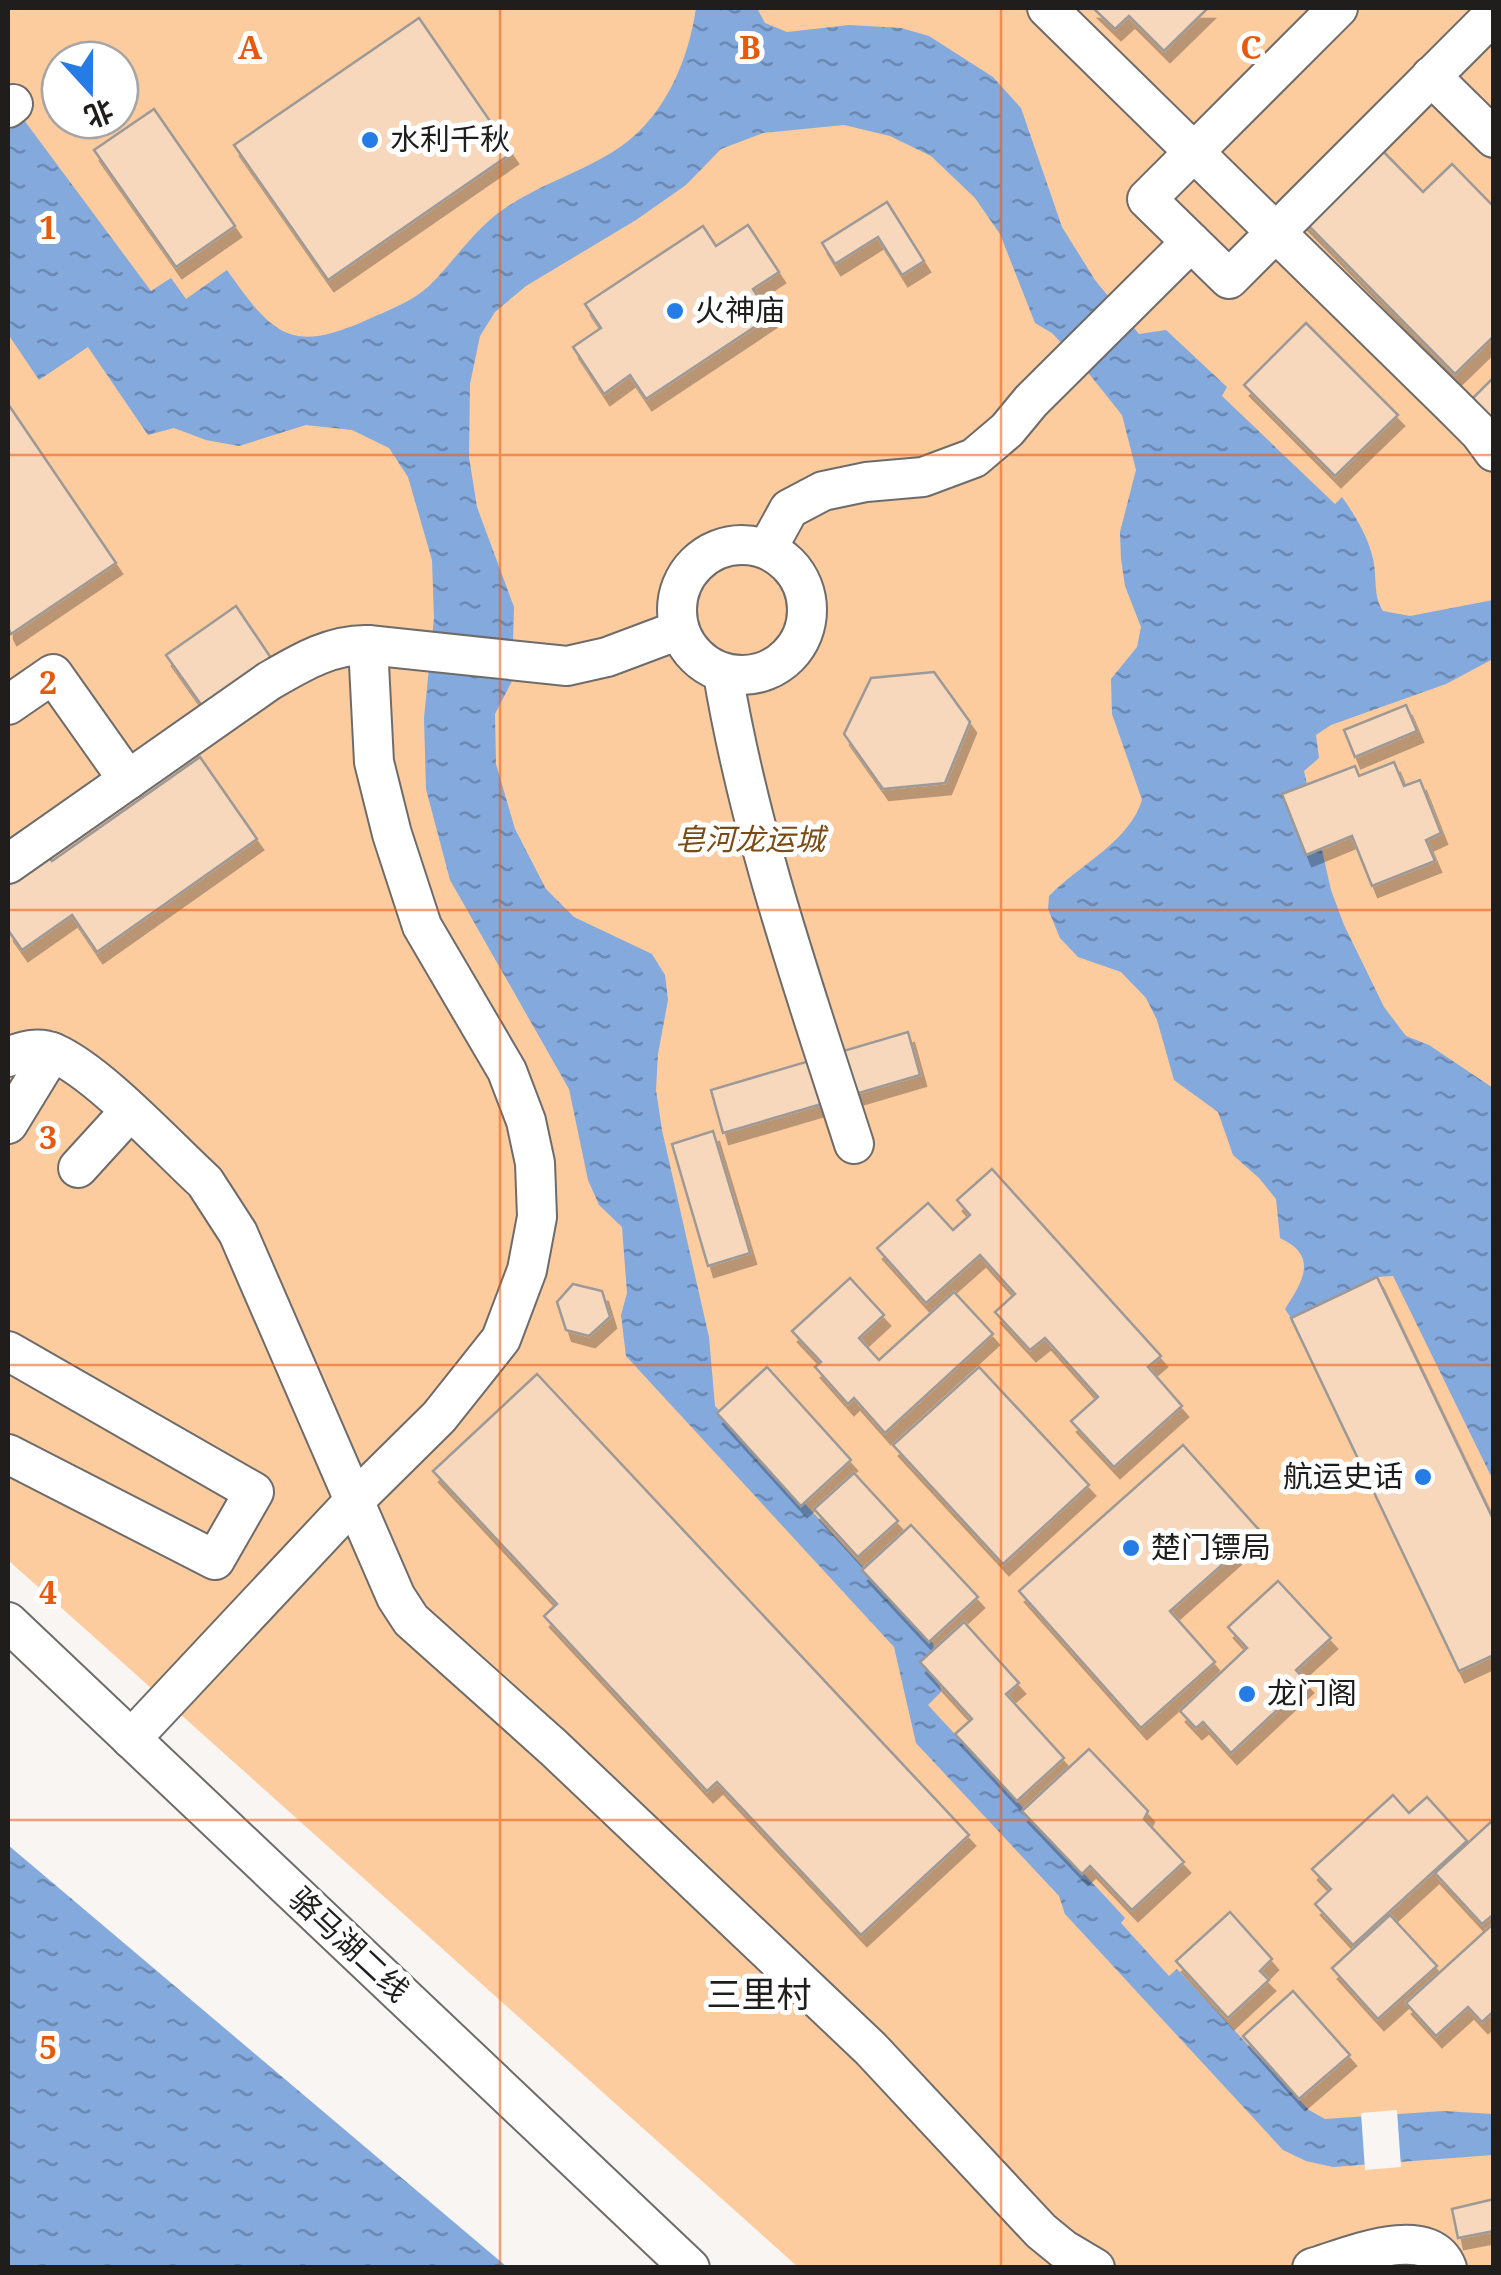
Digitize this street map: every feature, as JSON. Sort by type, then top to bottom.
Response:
[{"type":"street","points":[[1046,8],[1480,433],[1494,452]]},
{"type":"street","points":[[1338,8],[1147,199],[1229,279],[1494,14]]},
{"type":"street","points":[[1431,76],[1494,138]]},
{"type":"street","points":[[767,549],[789,510],[823,491],[923,477],[974,458],[1007,430],[1031,401],[1191,242]]},
{"type":"street","points":[[746,544],[767,549],[786,560],[800,578],[807,599],[804,632],[786,660],[767,672],[723,674],[703,664],[688,649],[679,630],[676,609],[680,588],[690,570],[706,555],[746,544]]},
{"type":"street","points":[[8,864],[269,681],[310,658],[350,644],[566,666],[679,630]]},
{"type":"street","points":[[132,1739],[354,1501],[439,1417],[501,1340],[527,1270],[537,1217],[535,1163],[526,1121],[507,1071],[422,926],[374,762],[368,645]]},
{"type":"street","points":[[8,706],[53,674],[128,780]]},
{"type":"street","points":[[723,674],[737,759],[779,911],[854,1144]]},
{"type":"street","points":[[8,1057],[32,1049],[52,1052],[89,1076],[205,1182],[220,1201],[238,1232],[396,1597],[411,1620],[569,1761],[871,2049],[1041,2231],[1095,2268]]},
{"type":"street","points":[[10,1119],[52,1052]]},
{"type":"street","points":[[78,1168],[128,1112]]},
{"type":"street","points":[[8,1352],[254,1492],[215,1560],[8,1454]]},
{"type":"street","name":"骆马湖二线","points":[[8,1622],[690,2268]]},
{"type":"street","points":[[1312,2268],[1398,2244],[1417,2244],[1432,2248],[1447,2268]]},
{"type":"green space","name":"皂河龙运城","points":[[8,8],[1493,8],[1493,2267],[798,2267],[8,1560]]},
{"type":"water","points":[[696,8],[757,8],[765,23],[787,32],[849,25],[901,28],[929,36],[993,77],[1021,108],[1062,227],[1095,280],[1139,334],[1166,330],[1227,387],[1222,396],[1335,504],[1342,497],[1370,547],[1377,598],[1383,611],[1410,616],[1493,600],[1493,659],[1446,684],[1331,725],[1316,735],[1319,758],[1304,771],[1331,890],[1384,1007],[1406,1036],[1429,1045],[1493,1088],[1493,1480],[1393,1276],[1377,1277],[1291,1318],[1285,1309],[1302,1279],[1303,1261],[1292,1245],[1280,1238],[1276,1199],[1233,1155],[1218,1112],[1174,1080],[1157,1020],[1146,998],[1121,972],[1078,957],[1060,938],[1048,909],[1049,896],[1115,840],[1136,815],[1142,800],[1112,714],[1111,679],[1137,647],[1141,627],[1125,586],[1120,532],[1136,470],[1122,415],[1052,333],[1035,323],[1000,234],[975,198],[931,156],[890,136],[844,125],[763,133],[721,149],[686,185],[526,286],[495,312],[480,336],[470,384],[469,457],[477,507],[514,607],[512,681],[495,714],[496,764],[515,829],[546,889],[574,917],[652,954],[665,975],[668,1000],[656,1090],[709,1337],[715,1406],[933,1643],[941,1692],[928,1705],[1125,1918],[1121,1923],[1169,1976],[1177,1969],[1309,2110],[1325,2119],[1443,2111],[1493,2114],[1493,2155],[1333,2167],[1306,2161],[1283,2150],[1065,1914],[1059,1896],[916,1743],[894,1647],[626,1356],[621,1315],[627,1293],[622,1227],[599,1205],[588,1180],[569,1089],[450,880],[426,789],[424,718],[434,618],[432,560],[408,477],[389,448],[352,430],[306,425],[239,446],[206,440],[174,428],[148,435],[88,347],[39,380],[8,334],[8,131],[24,120],[151,291],[171,278],[186,299],[227,270],[271,324],[301,336],[320,336],[369,319],[416,296],[497,214],[629,140],[645,126],[670,90],[687,50]]},
{"type":"water","points":[[8,1845],[507,2267],[8,2267]]},
{"type":"pier","points":[[1397,2110],[1401,2167],[1365,2170],[1361,2113]]},
{"type":"building","points":[[1093,8],[1208,8],[1164,51],[1129,16],[1115,29]]},
{"type":"building","points":[[419,18],[512,153],[328,280],[234,145]]},
{"type":"building","points":[[154,109],[235,226],[176,267],[94,150],[109,140],[140,140],[140,119]]},
{"type":"building","points":[[1373,141],[1423,192],[1452,164],[1494,207],[1494,336],[1455,374],[1298,215]]},
{"type":"building","points":[[887,202],[924,261],[902,275],[878,237],[835,264],[822,243]]},
{"type":"building","points":[[748,225],[779,272],[753,289],[771,316],[646,399],[630,375],[604,394],[573,347],[601,328],[585,304],[703,226],[716,246]]},
{"type":"building","points":[[1306,323],[1398,415],[1335,476],[1244,385]]},
{"type":"building","points":[[1494,377],[1494,422],[1471,400]]},
{"type":"building","points":[[8,404],[116,563],[11,634],[8,628]]},
{"type":"building","points":[[236,606],[271,658],[202,706],[166,655]]},
{"type":"building","points":[[934,672],[970,722],[945,783],[883,789],[844,734],[871,678]]},
{"type":"building","points":[[1406,705],[1417,731],[1355,757],[1344,730]]},
{"type":"building","points":[[200,757],[257,839],[97,952],[72,915],[22,950],[8,930],[8,840],[27,827],[52,861]]},
{"type":"building","points":[[1394,762],[1404,786],[1420,780],[1441,833],[1426,840],[1435,861],[1372,886],[1352,836],[1306,855],[1282,794],[1355,766],[1359,776]]},
{"type":"building","points":[[908,1032],[920,1075],[723,1133],[711,1090]]},
{"type":"building","points":[[713,1131],[750,1253],[708,1266],[672,1144]]},
{"type":"building","points":[[992,1169],[1161,1356],[1148,1367],[1182,1406],[1114,1467],[1071,1421],[1098,1397],[1045,1338],[1030,1350],[995,1312],[1015,1294],[980,1255],[926,1303],[877,1248],[928,1203],[953,1230],[970,1215],[957,1200]]},
{"type":"building","points":[[1377,1277],[1494,1521],[1494,1655],[1459,1671],[1291,1318]]},
{"type":"building","points":[[850,1278],[884,1315],[859,1338],[879,1360],[954,1292],[993,1334],[885,1433],[854,1398],[848,1404],[815,1367],[821,1362],[792,1331]]},
{"type":"building","points":[[573,1284],[602,1291],[610,1317],[589,1336],[566,1330],[557,1302]]},
{"type":"building","points":[[767,1367],[851,1460],[801,1506],[717,1413]]},
{"type":"building","points":[[979,1367],[1089,1485],[1003,1564],[893,1445]]},
{"type":"building","points":[[537,1374],[969,1835],[861,1935],[717,1782],[707,1791],[544,1616],[557,1604],[433,1471]]},
{"type":"building","points":[[1183,1445],[1260,1531],[1170,1611],[1215,1662],[1141,1728],[1019,1591]]},
{"type":"building","points":[[854,1473],[898,1521],[858,1557],[814,1509]]},
{"type":"building","points":[[911,1525],[978,1597],[929,1642],[862,1570]]},
{"type":"building","points":[[1278,1581],[1331,1638],[1296,1670],[1307,1682],[1231,1753],[1203,1722],[1196,1728],[1180,1711],[1247,1648],[1228,1627]]},
{"type":"building","points":[[964,1622],[1019,1683],[1006,1694],[1064,1758],[1017,1801],[955,1734],[972,1719],[920,1662]]},
{"type":"building","points":[[1089,1749],[1148,1811],[1144,1819],[1184,1862],[1132,1910],[1090,1866],[1082,1874],[1022,1811]]},
{"type":"building","points":[[1393,1795],[1409,1813],[1427,1797],[1467,1841],[1353,1945],[1315,1904],[1331,1889],[1312,1869]]},
{"type":"building","points":[[1493,1820],[1494,1914],[1482,1924],[1435,1873]]},
{"type":"building","points":[[1230,1912],[1272,1959],[1260,1971],[1269,1980],[1228,2018],[1176,1961]]},
{"type":"building","points":[[1390,1915],[1437,1966],[1378,2019],[1332,1968]]},
{"type":"building","points":[[1494,1923],[1494,2011],[1482,2022],[1468,2007],[1436,2036],[1406,2003]]},
{"type":"building","points":[[1293,1991],[1350,2055],[1299,2099],[1243,2036]]},
{"type":"building","points":[[1494,2199],[1494,2231],[1458,2238],[1452,2209]]},
{"type":"place","name":"水利千秋","points":[[370,140]]},
{"type":"place","name":"火神庙","points":[[675,311]]},
{"type":"place","name":"航运史话","points":[[1423,1477]]},
{"type":"place","name":"楚门镖局","points":[[1131,1548]]},
{"type":"place","name":"龙门阁","points":[[1247,1694]]},
{"type":"district","name":"三里村","points":[[759,1995]]}]
